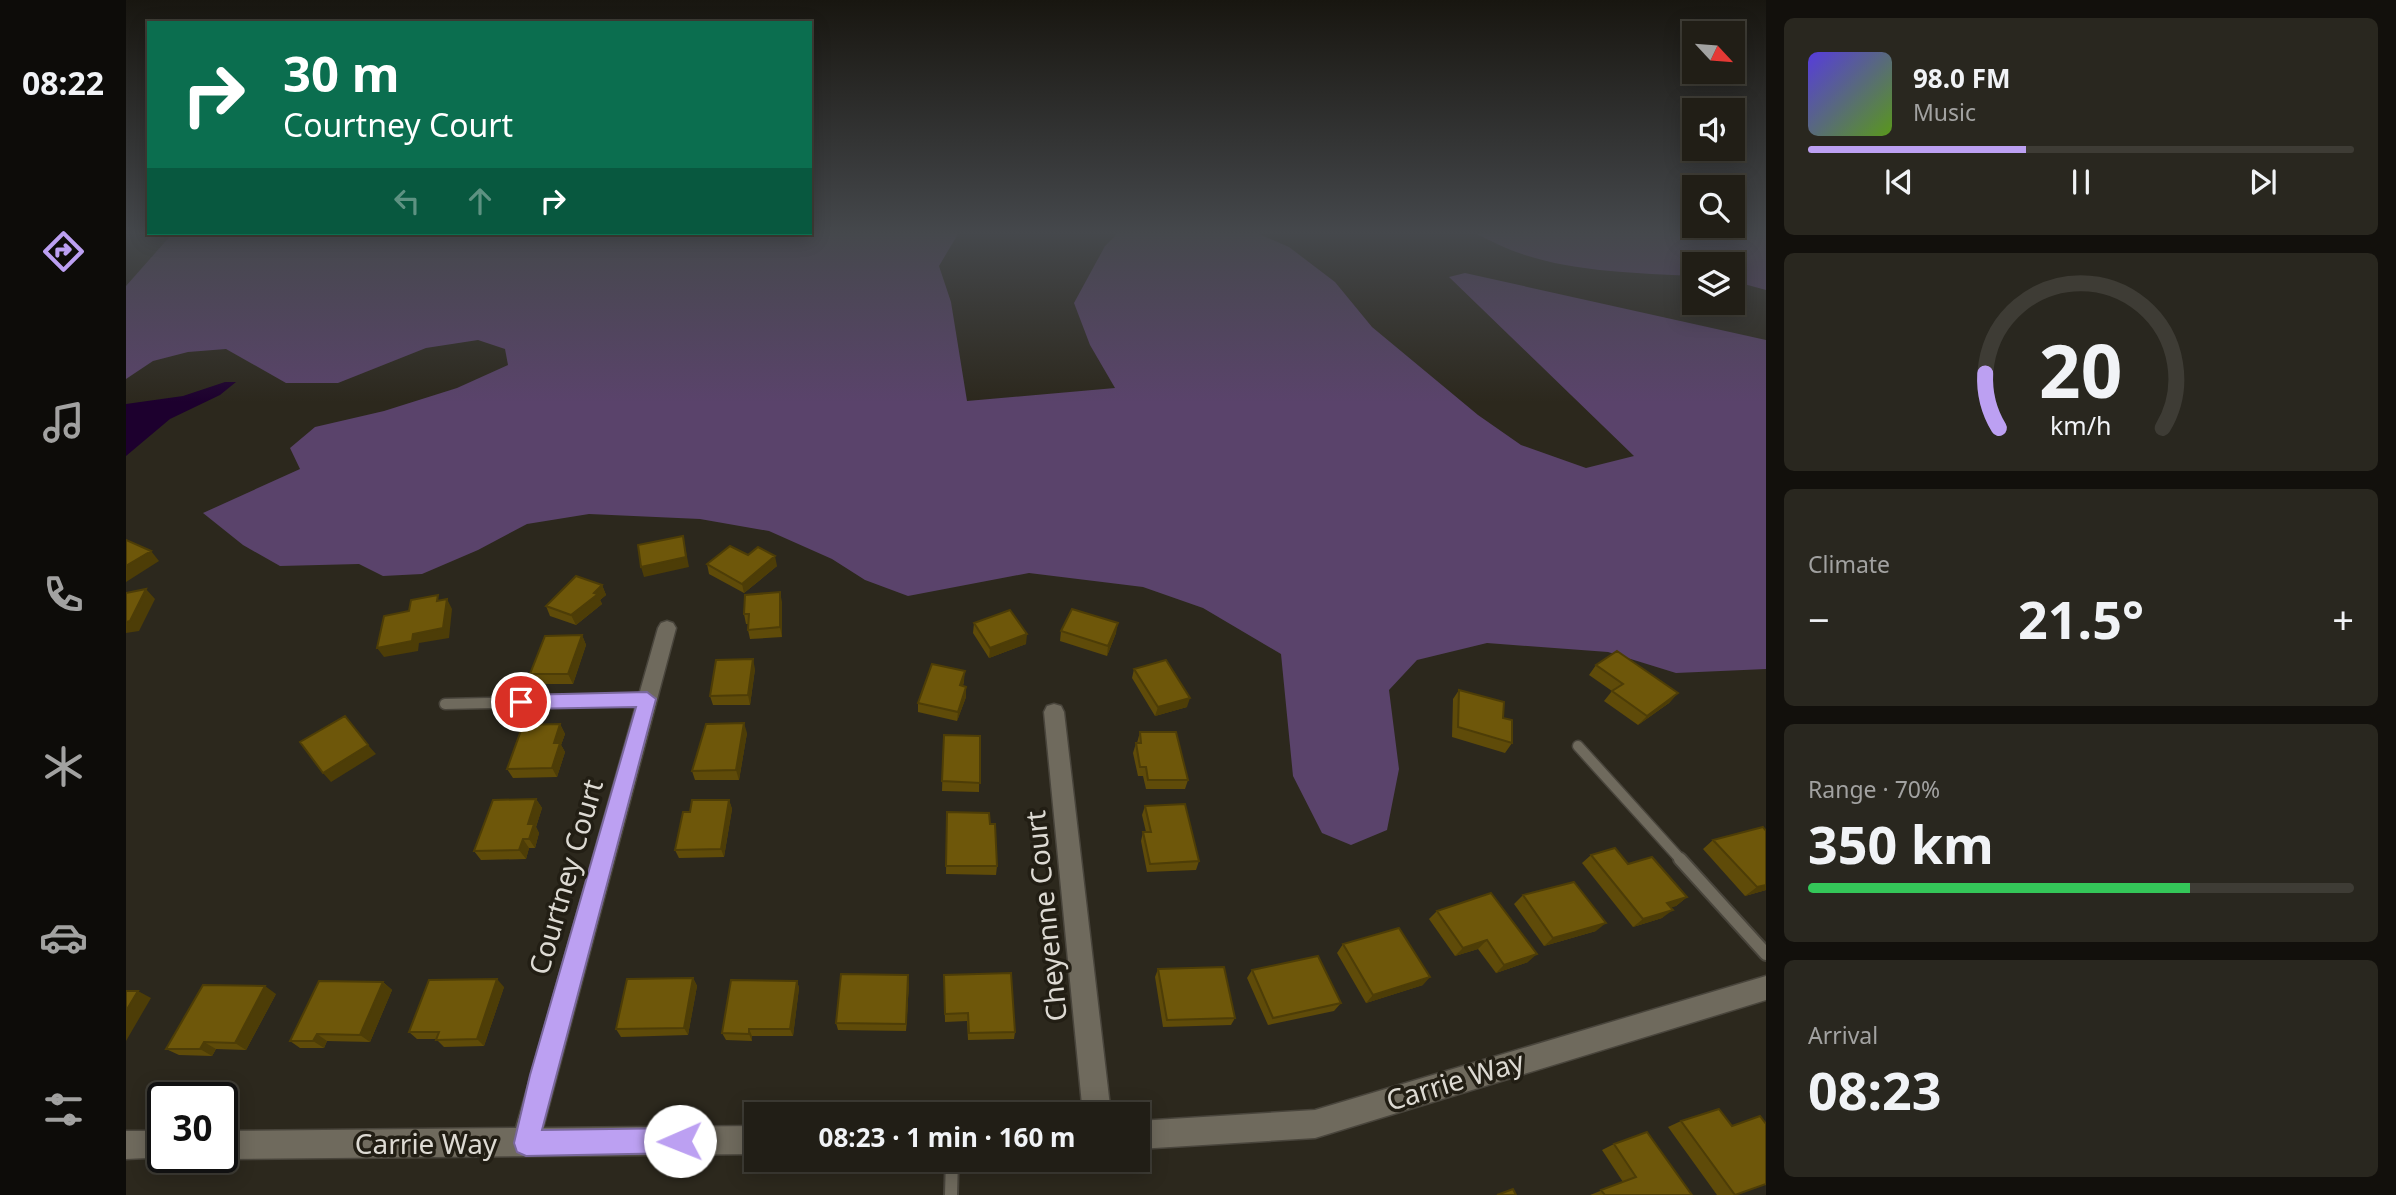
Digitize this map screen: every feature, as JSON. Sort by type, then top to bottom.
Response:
[{"type":"street","name":"Courtney Court","points":[[526,1143],[542,1075],[667,628]]},
{"type":"street","name":"Cheyenne Court","points":[[1054,712],[1096,1102]]},
{"type":"street","name":"Carrie Way","points":[[1150,1134],[1315,1124],[1766,988]]},
{"type":"street","name":"Carrie Way","points":[[238,1145],[744,1140]]},
{"type":"street","points":[[126,1145],[147,1145]]},
{"type":"lane","points":[[445,704],[647,699]]},
{"type":"lane","points":[[1578,746],[1766,954]]},
{"type":"lane","points":[[951,1195],[952,1172]]},
{"type":"shaded area","points":[[126,290],[947,290],[967,401],[1115,388],[1090,345],[1074,303],[1081,290],[1341,290],[1372,327],[1478,415],[1521,445],[1586,468],[1634,456],[1462,290],[1540,290],[1766,340],[1766,669],[1676,673],[1608,652],[1487,643],[1417,660],[1389,690],[1399,769],[1387,830],[1351,845],[1322,833],[1293,776],[1281,654],[1203,608],[1143,587],[1029,573],[908,596],[865,580],[832,559],[769,531],[700,519],[589,514],[527,524],[478,550],[422,574],[383,576],[359,564],[280,566],[243,545],[203,513],[300,469],[290,448],[315,427],[384,411],[457,388],[508,365],[505,349],[478,340],[426,348],[338,383],[286,383],[226,349],[188,352],[153,361],[126,379]]},
{"type":"shaded area","points":[[225,382],[236,382],[220,395],[170,419],[126,456],[126,404],[183,396]]},
{"type":"building","points":[[683,536],[686,557],[641,567],[638,545]]},
{"type":"building","points":[[126,540],[151,551],[126,566]]},
{"type":"building","points":[[730,546],[748,555],[758,547],[775,556],[742,584],[707,564]]},
{"type":"building","points":[[576,576],[602,585],[594,593],[598,594],[571,615],[546,606]]},
{"type":"building","points":[[146,589],[130,621],[126,622],[126,593]]},
{"type":"building","points":[[780,592],[780,627],[748,630],[749,614],[744,614],[745,595]]},
{"type":"building","points":[[438,595],[437,601],[447,599],[443,628],[413,634],[412,641],[377,648],[384,616],[409,611],[411,600]]},
{"type":"building","points":[[1072,609],[1118,623],[1108,646],[1061,631]]},
{"type":"building","points":[[1010,610],[1027,634],[990,648],[974,623]]},
{"type":"building","points":[[582,635],[568,674],[530,674],[545,636]]},
{"type":"building","points":[[1617,651],[1678,693],[1647,716],[1612,691],[1623,684],[1596,665]]},
{"type":"building","points":[[753,659],[748,695],[710,696],[716,660]]},
{"type":"building","points":[[1166,660],[1190,698],[1158,707],[1134,669]]},
{"type":"building","points":[[932,664],[965,671],[960,685],[966,687],[958,712],[918,703]]},
{"type":"building","points":[[1459,690],[1504,702],[1503,718],[1512,720],[1512,743],[1458,727]]},
{"type":"building","points":[[345,716],[368,745],[323,773],[300,742]]},
{"type":"building","points":[[744,723],[736,770],[692,771],[706,724]]},
{"type":"building","points":[[560,724],[554,743],[560,743],[552,768],[507,769],[523,725]]},
{"type":"building","points":[[1140,732],[1176,732],[1188,780],[1148,780],[1146,767],[1140,767],[1136,743],[1141,743]]},
{"type":"building","points":[[944,735],[980,736],[980,783],[942,781]]},
{"type":"building","points":[[536,799],[528,824],[534,824],[529,839],[523,839],[519,850],[474,851],[493,800]]},
{"type":"building","points":[[692,800],[729,800],[721,849],[675,850],[683,812],[690,812]]},
{"type":"building","points":[[1185,804],[1199,861],[1150,864],[1143,832],[1151,832],[1145,806]]},
{"type":"building","points":[[947,812],[989,813],[990,824],[995,824],[997,866],[946,866]]},
{"type":"building","points":[[1763,827],[1766,831],[1766,885],[1757,887],[1713,840]]},
{"type":"building","points":[[1615,848],[1628,864],[1652,857],[1687,897],[1667,903],[1673,910],[1643,919],[1591,855]]},
{"type":"building","points":[[1574,882],[1606,923],[1553,938],[1523,895]]},
{"type":"building","points":[[1491,893],[1537,954],[1504,965],[1487,940],[1463,948],[1437,911]]},
{"type":"building","points":[[1399,928],[1430,977],[1373,995],[1343,944]]},
{"type":"building","points":[[1318,956],[1341,1003],[1273,1018],[1252,970]]},
{"type":"building","points":[[1224,967],[1235,1018],[1167,1020],[1158,969]]},
{"type":"building","points":[[1011,973],[1015,1032],[969,1033],[968,1013],[945,1014],[944,975]]},
{"type":"building","points":[[841,974],[908,975],[906,1024],[836,1023]]},
{"type":"building","points":[[693,978],[684,1028],[616,1029],[627,979]]},
{"type":"building","points":[[497,979],[477,1039],[436,1040],[439,1032],[409,1032],[429,980]]},
{"type":"building","points":[[731,980],[797,981],[790,1029],[749,1029],[749,1034],[722,1033]]},
{"type":"building","points":[[319,981],[383,982],[360,1035],[317,1034],[313,1041],[290,1041]]},
{"type":"building","points":[[203,985],[265,986],[235,1043],[204,1042],[200,1049],[166,1049]]},
{"type":"building","points":[[126,991],[138,991],[126,1011]]},
{"type":"building","points":[[1719,1109],[1732,1126],[1760,1116],[1766,1124],[1766,1184],[1735,1195],[1681,1121]]},
{"type":"building","points":[[1647,1132],[1692,1195],[1605,1195],[1601,1190],[1636,1177],[1614,1144]]},
{"type":"building","points":[[1513,1189],[1516,1195],[1497,1195]]},
{"type":"route","points":[[521,702],[647,699],[542,1075],[526,1143],[680,1141]]}]
